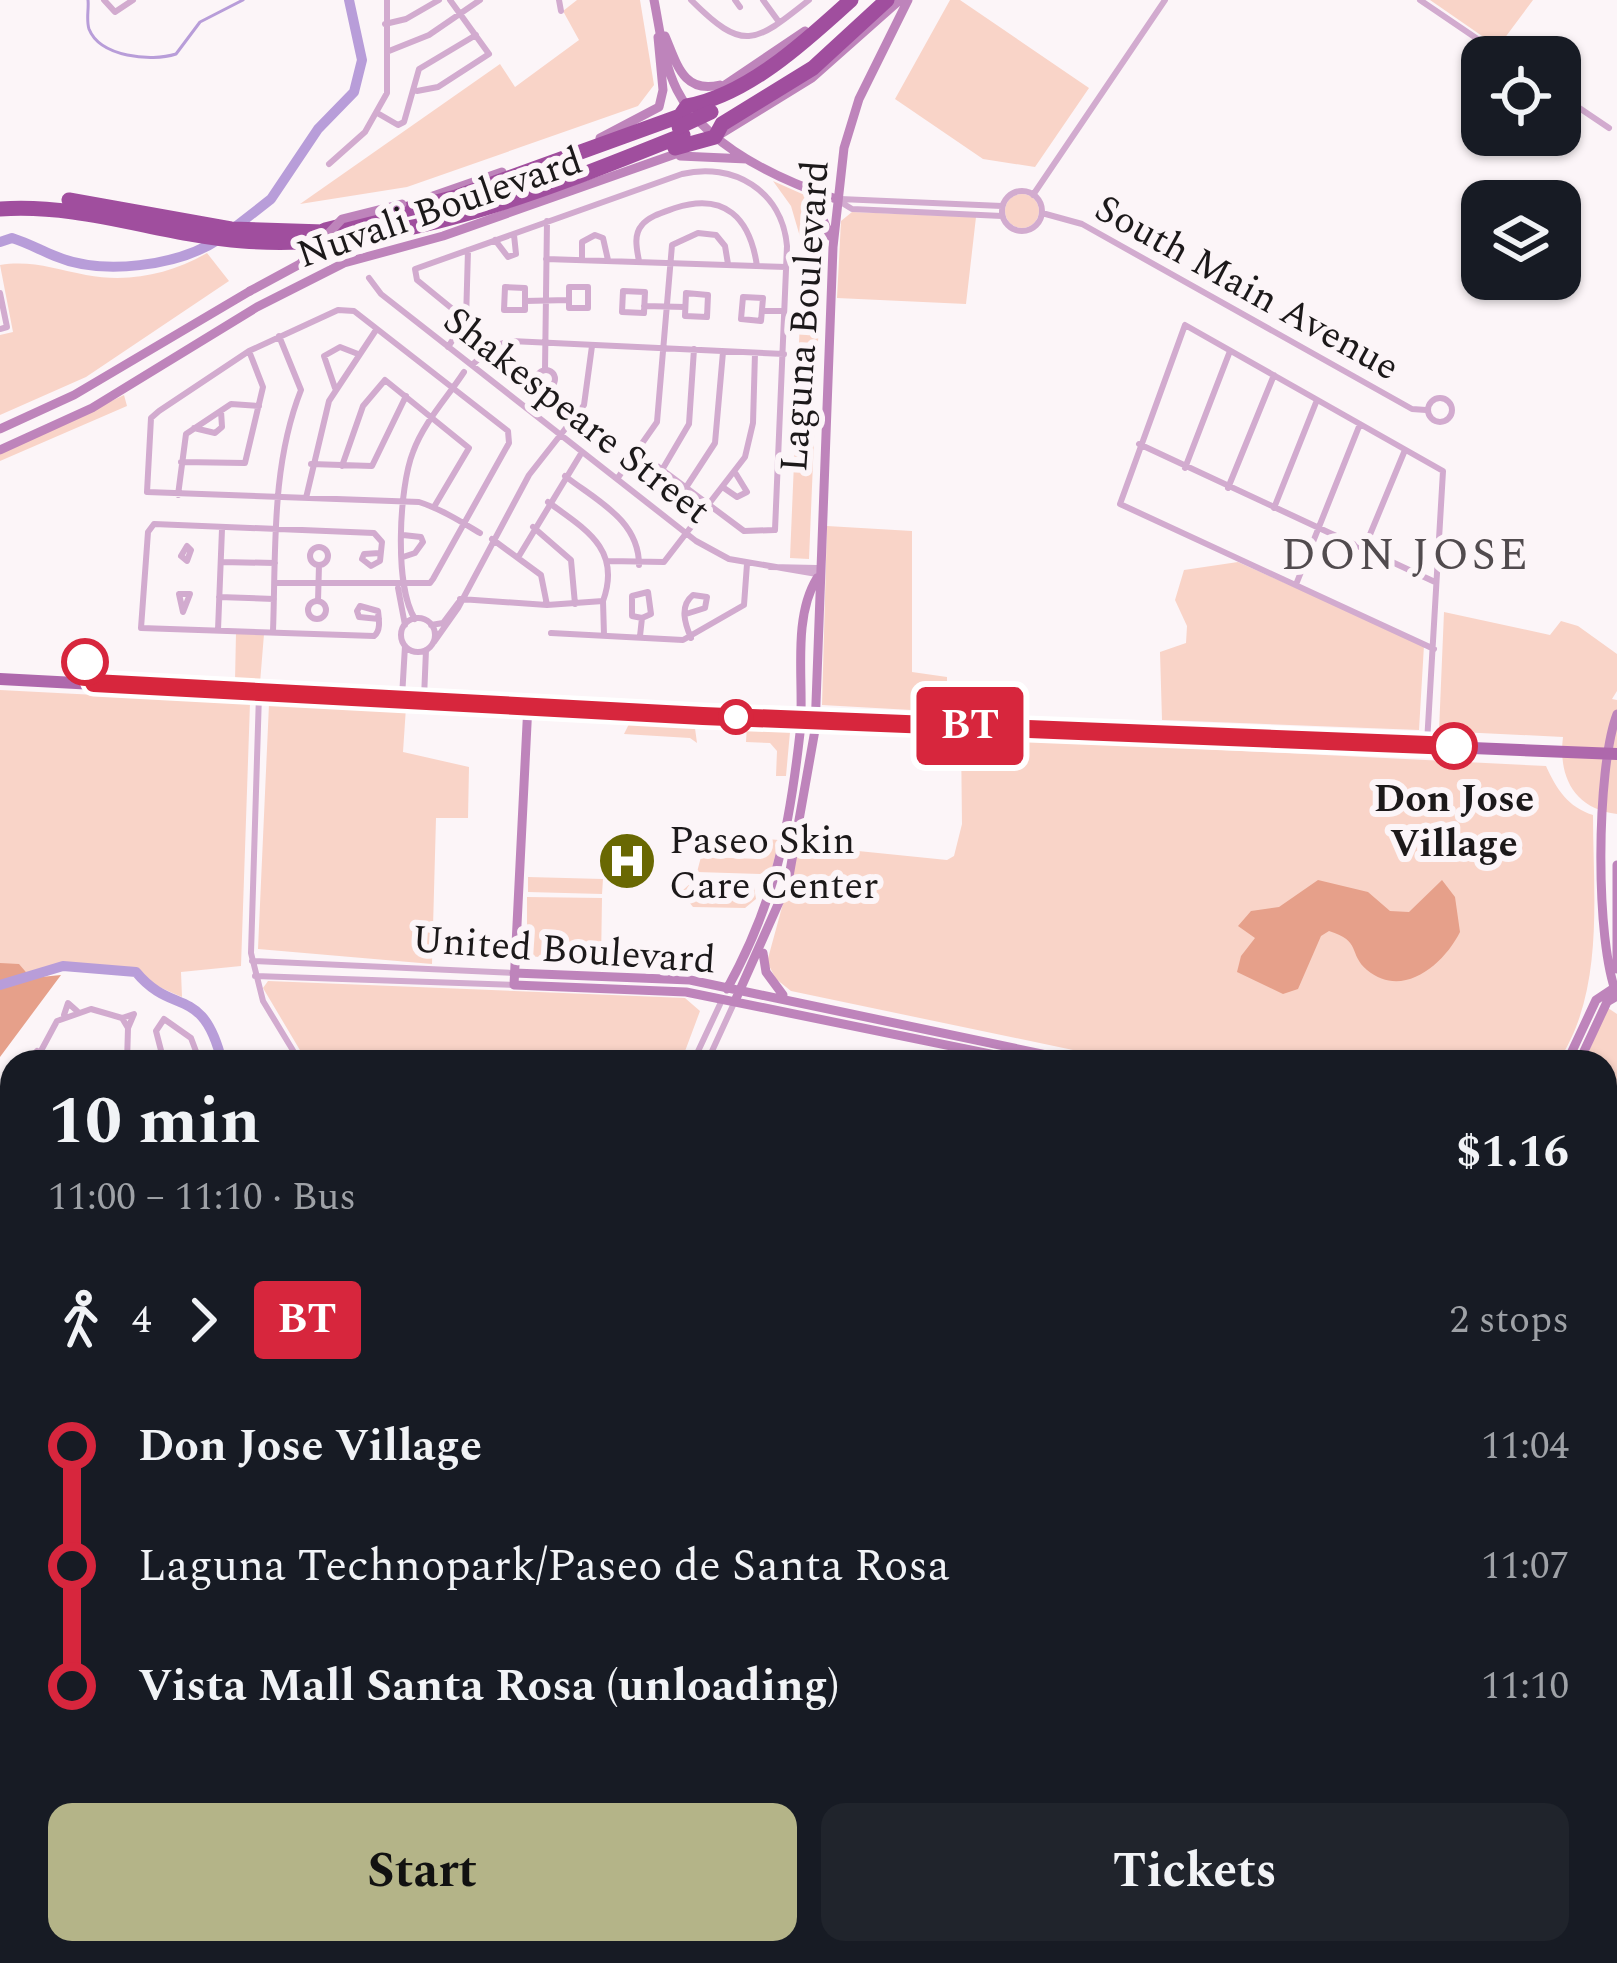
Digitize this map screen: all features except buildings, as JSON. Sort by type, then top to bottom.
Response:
[{"type":"highway","points":[[316,232],[460,196],[680,116],[687,106],[707,103],[772,64],[851,0]]},
{"type":"highway","points":[[714,123],[865,0]]},
{"type":"highway","points":[[0,205],[77,211],[241,241],[376,244],[411,236],[714,123],[798,69],[877,0]]},
{"type":"highway","points":[[204,231],[316,232],[422,216],[681,131],[722,124],[832,52],[887,0]]},
{"type":"highway","points":[[297,243],[416,227],[681,131]]},
{"type":"main road","points":[[655,0],[670,73],[687,106],[714,123],[739,152],[836,199]]},
{"type":"main road","points":[[687,106],[738,79],[840,0]]},
{"type":"main road","name":"Laguna Boulevard","points":[[714,123],[738,126],[812,78],[904,0]]},
{"type":"main road","name":"Laguna Boulevard","points":[[737,995],[763,946],[783,881],[816,719],[815,572],[836,199],[853,113],[904,0]]},
{"type":"main road","points":[[658,20],[690,84],[709,88],[738,79]]},
{"type":"main road","points":[[598,139],[659,107],[658,20]]},
{"type":"main road","name":"Nuvali Boulevard","points":[[0,429],[106,377],[300,264],[342,219],[402,204],[687,106]]},
{"type":"main road","name":"Nuvali Boulevard","points":[[0,450],[92,408],[272,298],[344,263],[443,236],[669,158],[714,123]]},
{"type":"main road","points":[[738,126],[739,152]]},
{"type":"main road","points":[[669,158],[714,154],[753,159]]},
{"type":"main road","points":[[811,190],[833,247]]},
{"type":"main road","name":"Laguna Boulevard","points":[[725,993],[783,881],[806,616],[815,572]]},
{"type":"main road","points":[[0,679],[800,719],[1612,750]]},
{"type":"main road","points":[[514,979],[528,704]]},
{"type":"main road","points":[[1616,991],[1604,940],[1617,714]]},
{"type":"main road","points":[[1617,865],[1617,969]]},
{"type":"main road","points":[[763,946],[766,972],[787,999]]},
{"type":"main road","name":"United Boulevard","points":[[514,979],[690,980],[725,993],[978,1050]]},
{"type":"main road","points":[[1573,1050],[1596,1000],[1616,991]]},
{"type":"main road","points":[[1585,1050],[1616,991]]},
{"type":"main road","name":"United Boulevard","points":[[737,995],[787,999],[1015,1050]]},
{"type":"street","points":[[104,0],[115,12],[133,0]]},
{"type":"street","points":[[329,164],[379,114],[389,80],[387,0]]},
{"type":"street","points":[[385,24],[439,0]]},
{"type":"street","points":[[417,91],[438,87],[488,54],[450,0]]},
{"type":"street","points":[[389,51],[410,45],[480,0]]},
{"type":"street","points":[[694,3],[708,0]]},
{"type":"street","points":[[764,0],[779,22]]},
{"type":"street","points":[[792,0],[798,9]]},
{"type":"street","points":[[694,3],[725,32],[743,39],[779,22],[809,0]]},
{"type":"street","points":[[1033,195],[1165,0]]},
{"type":"street","points":[[1420,0],[1473,36]]},
{"type":"street","points":[[379,114],[398,125],[408,117],[419,69],[476,35]]},
{"type":"street","points":[[1581,109],[1609,128]]},
{"type":"street","points":[[466,320],[414,273],[682,174],[726,171],[747,179],[774,206],[786,236],[775,530],[744,531],[637,451]]},
{"type":"street","points":[[1002,211],[1014,192],[1033,195]]},
{"type":"street","points":[[1002,211],[1010,227],[1023,231],[1034,227],[1042,213],[1033,195]]},
{"type":"street","points":[[836,199],[1002,211]]},
{"type":"street","points":[[836,199],[853,209],[1002,211]]},
{"type":"street","points":[[638,261],[636,237],[642,224],[658,214],[706,201],[730,208],[747,224],[757,266]]},
{"type":"street","name":"South Main Avenue","points":[[1042,213],[1074,219],[1412,409],[1426,410]]},
{"type":"street","points":[[545,370],[547,221]]},
{"type":"street","points":[[617,479],[657,422],[672,245],[698,233],[716,235],[725,245],[728,264]]},
{"type":"street","points":[[495,240],[508,257],[516,254],[514,234]]},
{"type":"street","points":[[582,258],[582,242],[595,235],[602,238],[608,260]]},
{"type":"street","points":[[448,347],[466,320],[468,250]]},
{"type":"street","points":[[546,259],[786,267]]},
{"type":"street","name":"Shakespeare Street","points":[[369,278],[448,347],[714,553],[747,564],[815,572]]},
{"type":"street","points":[[505,287],[525,288],[525,301],[524,310],[504,310],[505,287]]},
{"type":"street","points":[[569,287],[588,287],[588,308],[569,308],[569,300],[569,287]]},
{"type":"street","points":[[623,291],[645,292],[644,306],[644,313],[622,312],[623,291]]},
{"type":"street","points":[[0,293],[7,327],[0,329]]},
{"type":"street","points":[[686,293],[708,295],[707,317],[685,316],[685,307],[686,293]]},
{"type":"street","points":[[743,297],[763,298],[762,311],[761,321],[741,319],[743,297]]},
{"type":"street","points":[[525,301],[569,300]]},
{"type":"street","points":[[644,306],[685,307]]},
{"type":"street","points":[[275,583],[400,586],[433,579],[463,523],[510,437],[347,308],[249,351],[151,418],[147,492],[404,500],[434,507],[463,523],[480,533]]},
{"type":"street","points":[[762,311],[784,311]]},
{"type":"street","points":[[1426,745],[1434,649],[1444,471],[1185,325],[1120,504],[1434,649]]},
{"type":"street","points":[[306,498],[310,464],[335,388],[376,330]]},
{"type":"street","points":[[273,632],[284,437],[301,390],[279,336]]},
{"type":"street","points":[[472,365],[500,342],[784,355]]},
{"type":"street","points":[[424,698],[426,650],[559,434],[584,405],[592,346]]},
{"type":"street","points":[[335,388],[324,356],[340,347],[358,354]]},
{"type":"street","points":[[662,471],[689,424],[694,349]]},
{"type":"street","points":[[181,462],[245,464],[262,380],[249,351]]},
{"type":"street","points":[[1185,468],[1230,351]]},
{"type":"street","points":[[685,489],[715,442],[723,352]]},
{"type":"street","points":[[608,561],[664,562],[735,473],[753,423],[755,353]]},
{"type":"street","points":[[402,697],[405,625],[400,586],[404,500],[413,451],[464,373]]},
{"type":"street","points":[[1228,488],[1274,375]]},
{"type":"street","points":[[342,466],[378,382],[385,380],[469,448],[434,507]]},
{"type":"street","points":[[310,464],[372,466],[406,396]]},
{"type":"street","points":[[1440,398],[1453,410],[1440,423],[1430,419],[1426,410],[1440,398]]},
{"type":"street","points":[[1274,508],[1317,400]]},
{"type":"street","points":[[178,495],[181,441],[237,401],[259,406]]},
{"type":"street","points":[[194,428],[215,433],[223,427],[221,411]]},
{"type":"street","points":[[1296,584],[1360,424]]},
{"type":"street","points":[[1139,444],[1437,583]]},
{"type":"street","points":[[1364,549],[1406,450]]},
{"type":"street","points":[[518,556],[583,452]]},
{"type":"street","points":[[724,488],[737,497],[747,493],[735,473]]},
{"type":"street","points":[[565,476],[629,526],[639,544],[639,565]]},
{"type":"street","points":[[548,502],[595,536],[608,561],[604,635]]},
{"type":"street","points":[[379,619],[374,636],[141,628],[149,527],[380,536],[380,553]]},
{"type":"street","points":[[187,527],[187,546]]},
{"type":"street","points":[[533,527],[571,560],[575,604]]},
{"type":"street","points":[[218,630],[222,529]]},
{"type":"street","points":[[403,557],[415,553],[423,542],[421,537],[404,535]]},
{"type":"street","points":[[492,538],[541,575],[547,605]]},
{"type":"street","points":[[221,562],[275,563]]},
{"type":"street","points":[[551,634],[692,638],[744,605],[747,564]]},
{"type":"street","points":[[319,566],[319,601]]},
{"type":"street","name":"Shakespeare Street","points":[[766,567],[815,572]]},
{"type":"street","points":[[400,586],[415,619],[431,625],[443,622],[453,611]]},
{"type":"street","points":[[648,592],[652,614],[641,618],[632,616],[632,596],[648,592]]},
{"type":"street","points":[[219,597],[274,599]]},
{"type":"street","points":[[459,601],[547,605],[603,601]]},
{"type":"street","points":[[183,612],[183,629]]},
{"type":"street","points":[[686,614],[692,638]]},
{"type":"street","points":[[640,636],[641,618]]},
{"type":"street","points":[[405,625],[415,619]]},
{"type":"street","points":[[431,625],[434,642]]},
{"type":"street","points":[[405,646],[426,650]]},
{"type":"street","points":[[259,690],[252,961],[268,1011],[292,1050]]},
{"type":"street","name":"United Boulevard","points":[[252,961],[514,979]]},
{"type":"street","points":[[392,981],[393,968]]},
{"type":"street","name":"United Boulevard","points":[[255,976],[514,979]]},
{"type":"street","points":[[699,1050],[725,993]]},
{"type":"street","points":[[712,1050],[737,995]]},
{"type":"street","points":[[38,1050],[64,1016],[68,1003],[77,1011],[103,1010],[122,1018],[128,1028],[127,1050]]},
{"type":"street","points":[[161,1050],[156,1031],[164,1019],[191,1037],[196,1050]]},
{"type":"shaded area","points":[[577,0],[640,0],[654,85],[638,106],[407,187],[300,204],[500,64],[515,87],[579,40],[563,11]]},
{"type":"shaded area","points":[[950,0],[960,0],[1089,88],[1035,167],[983,159],[895,99]]},
{"type":"shaded area","points":[[1430,0],[1533,0],[1506,36],[1482,36]]},
{"type":"shaded area","points":[[773,181],[809,197],[823,222],[809,559],[790,558],[803,247],[791,206]]},
{"type":"shaded area","points":[[1022,194],[1034,199],[1039,211],[1034,223],[1022,228],[1010,223],[1005,211],[1010,199]]},
{"type":"shaded area","points":[[852,212],[976,217],[966,304],[837,298],[841,221]]},
{"type":"shaded area","points":[[207,253],[229,281],[86,377],[0,415],[0,335],[13,332],[0,265],[33,264],[102,277],[134,277],[164,271]]},
{"type":"shaded area","points":[[124,395],[127,406],[0,461],[0,454]]},
{"type":"shaded area","points":[[827,526],[912,531],[912,672],[947,677],[947,712],[822,705]]},
{"type":"shaded area","points":[[1238,562],[1424,645],[1419,730],[1162,720],[1160,652],[1186,643],[1187,626],[1175,600],[1184,570]]},
{"type":"shaded area","points":[[1444,612],[1550,635],[1561,621],[1578,626],[1617,654],[1617,691],[1612,699],[1617,700],[1617,814],[1590,805],[1572,788],[1563,765],[1563,737],[1439,731]]},
{"type":"shaded area","points":[[236,633],[264,634],[260,683],[235,681]]},
{"type":"shaded area","points":[[0,690],[250,703],[241,966],[181,972],[182,997],[109,969],[73,967],[31,979],[0,963]]},
{"type":"shaded area","points":[[269,704],[406,707],[403,752],[469,767],[468,818],[436,818],[432,964],[258,949]]},
{"type":"shaded area","points":[[632,718],[694,721],[697,743],[690,738],[624,734]]},
{"type":"shaded area","points":[[747,724],[790,732],[786,776],[776,776],[777,751],[770,743],[746,742]]},
{"type":"shaded area","points":[[961,737],[1546,766],[1564,796],[1593,815],[1593,942],[1583,1005],[1564,1050],[1073,1050],[791,991],[776,979],[767,962],[799,845],[947,860],[954,856],[962,824]]},
{"type":"shaded area","points":[[766,839],[779,840],[772,868],[760,874],[697,872],[701,857],[761,859]]},
{"type":"shaded area","points":[[528,877],[603,879],[602,894],[528,892]]},
{"type":"shaded area","points":[[694,880],[754,887],[756,899],[745,908],[693,907],[681,892]]},
{"type":"shaded area","points":[[1318,880],[1368,892],[1390,911],[1409,912],[1442,880],[1455,897],[1460,932],[1444,956],[1408,980],[1381,978],[1367,970],[1351,944],[1329,931],[1321,936],[1298,989],[1283,994],[1237,972],[1241,956],[1255,938],[1238,926],[1251,911],[1279,907]]},
{"type":"shaded area","points":[[527,897],[602,898],[601,962],[527,956]]},
{"type":"shaded area","points":[[0,963],[19,964],[31,978],[61,975],[5,1050],[0,1050]]},
{"type":"shaded area","points":[[268,981],[685,998],[700,1011],[685,1050],[300,1050],[263,988]]},
{"type":"shaded area","points":[[1608,1008],[1617,1014],[1617,1050],[1589,1050]]},
{"type":"waterway","points":[[88,0],[88,26],[104,46],[127,55],[153,57],[176,54],[200,22],[243,0]]},
{"type":"waterway","points":[[234,228],[271,199],[318,129],[354,92],[362,60],[349,0]]},
{"type":"waterway","points":[[0,242],[12,238],[74,262],[117,267],[162,262],[219,239]]},
{"type":"waterway","points":[[0,985],[63,966],[136,972],[162,994],[196,1011],[206,1021],[218,1050]]},
{"type":"bus line","name":"BT","points":[[85,662],[94,683],[703,716],[1454,746]]},
{"type":"place","name":"Don Jose Village","points":[[1454,746]]},
{"type":"place","name":"Paseo Skin Care Center","points":[[627,861]]},
{"type":"district","name":"DON JOSE","points":[[1406,553]]}]
